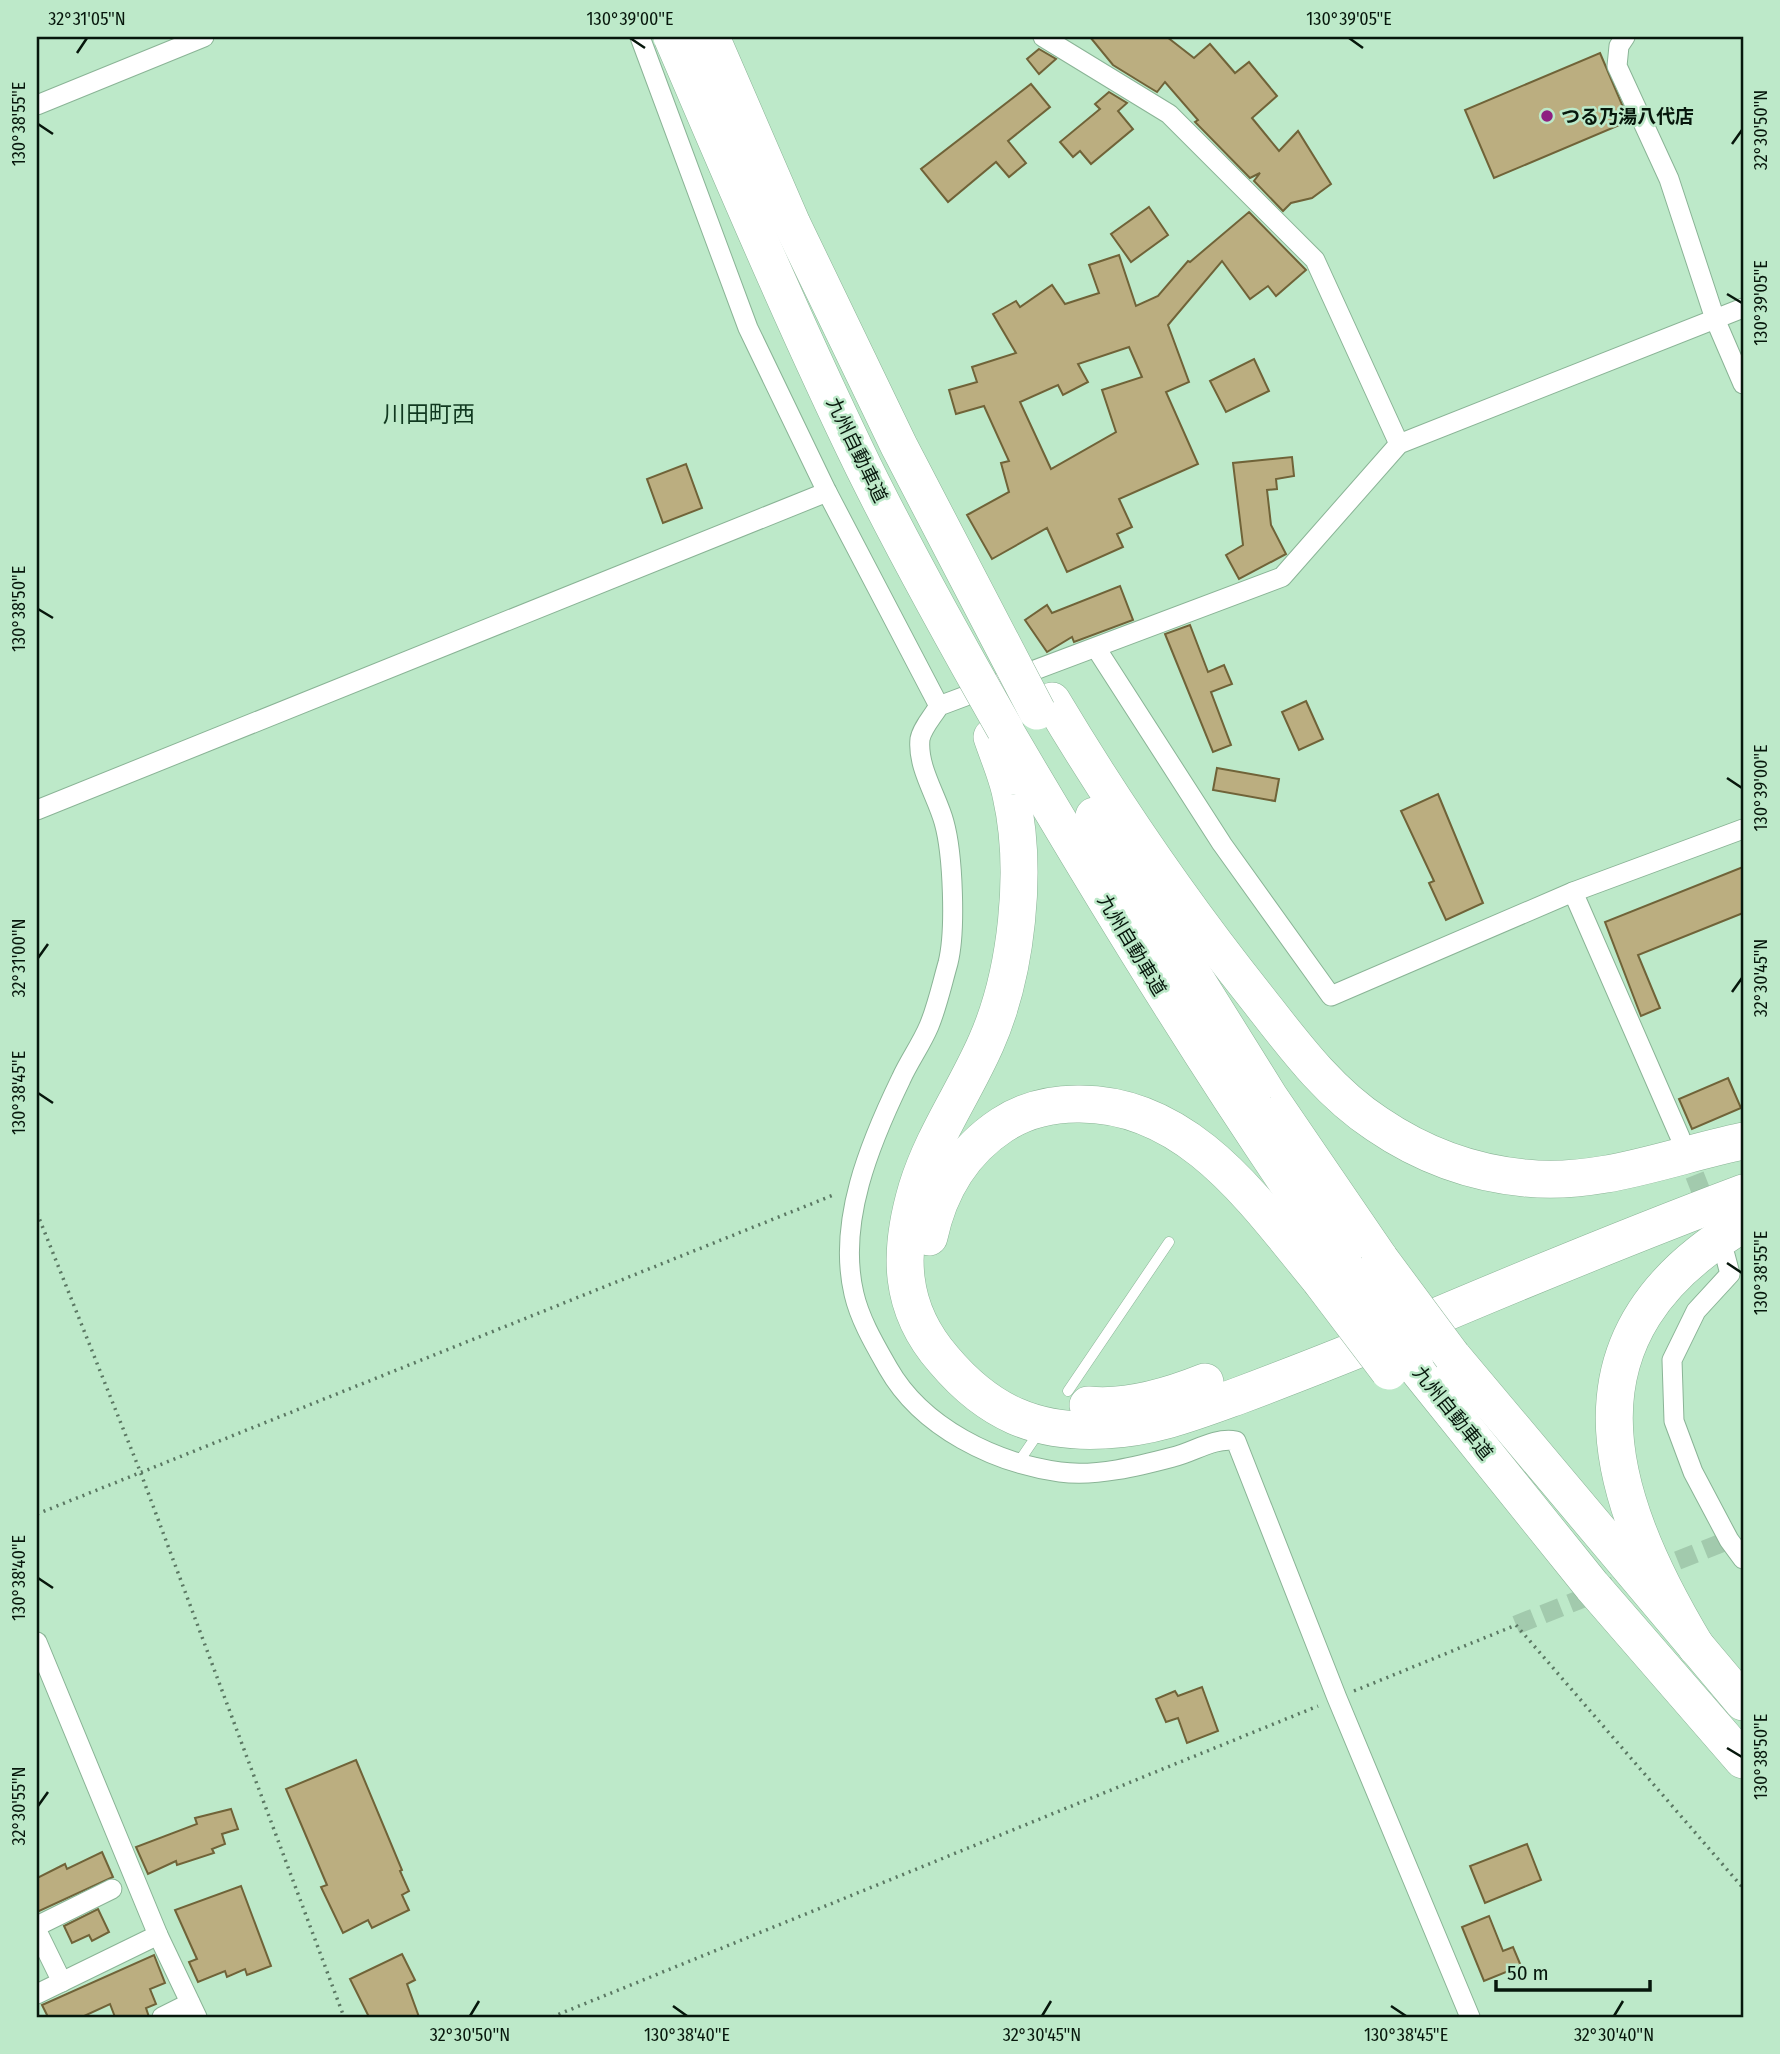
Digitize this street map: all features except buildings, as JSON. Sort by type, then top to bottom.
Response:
[{"type":"highway","name":"九州自動車道","points":[[672,37],[775,274],[864,467],[998,733],[1171,1009],[1272,1163],[1349,1269],[1452,1356],[1743,1702]]},
{"type":"highway","name":"九州自動車道","points":[[711,37],[792,224],[900,446],[1044,706],[1073,781],[1270,1098],[1349,1269],[1402,1368],[1743,1760]]},
{"type":"highway","points":[[1044,706],[1133,832],[1306,1060],[1340,1096],[1376,1124],[1416,1148],[1482,1173],[1527,1179],[1573,1178],[1622,1171],[1743,1141]]},
{"type":"highway","points":[[998,733],[1012,795],[1017,852],[1017,902],[1009,974],[987,1041],[929,1152],[906,1231],[903,1258],[912,1312],[935,1351],[967,1387],[998,1408],[1026,1423],[1070,1429],[1103,1430],[1160,1424],[1308,1370],[1601,1247],[1743,1193]]},
{"type":"highway","points":[[1349,1269],[1177,1131],[1137,1111],[1101,1103],[1037,1108],[983,1137],[952,1173],[932,1225],[926,1253],[933,1296],[945,1327],[967,1356],[997,1383],[1041,1401],[1102,1406],[1172,1395],[1324,1338],[1743,1167]]},
{"type":"highway","points":[[1697,1648],[1666,1596],[1628,1504],[1615,1450],[1613,1415],[1618,1370],[1633,1331],[1653,1298],[1674,1275],[1734,1239]]},
{"type":"street","points":[[37,105],[204,37]]},
{"type":"street","points":[[640,37],[748,328],[827,492],[939,706]]},
{"type":"street","points":[[1043,37],[1169,114],[1315,260],[1399,444]]},
{"type":"street","points":[[1625,37],[1619,46],[1617,66],[1670,179],[1715,319],[1743,384]]},
{"type":"street","points":[[1470,2017],[1337,1698],[1236,1441],[1224,1439],[1175,1457],[1106,1471],[1063,1472],[1018,1464],[986,1451],[937,1422],[895,1381],[870,1336],[854,1294],[850,1256],[852,1219],[877,1130],[929,1026],[949,960],[953,910],[945,824],[920,750],[921,735],[939,706],[1282,577],[1399,444],[1743,308]]},
{"type":"street","points":[[37,810],[827,492]]},
{"type":"street","points":[[1096,648],[1222,844],[1331,996],[1573,891],[1743,829]]},
{"type":"street","points":[[1573,891],[1680,1137]]},
{"type":"street","points":[[1734,1239],[1730,1274],[1696,1311],[1672,1360],[1674,1421],[1693,1472],[1736,1537],[1743,1559]]},
{"type":"street","points":[[37,1642],[158,1935],[193,2010],[162,2017]]},
{"type":"street","points":[[62,1982],[37,1929],[112,1889]]},
{"type":"street","points":[[37,1994],[158,1935]]},
{"type":"lane","points":[[1068,1391],[1169,1242]]},
{"type":"lane","points":[[1018,1464],[1035,1438]]},
{"type":"path","points":[[37,1514],[834,1195],[859,1190]]},
{"type":"path","points":[[37,1213],[140,1471],[344,2017]]},
{"type":"path","points":[[552,2017],[1516,1625],[1743,1888]]},
{"type":"tunnel","points":[[1684,1148],[1710,1214]]},
{"type":"tunnel","points":[[1516,1625],[1729,1540]]},
{"type":"place","name":"つる乃湯八代店","points":[[1547,116]]},
{"type":"district","name":"川田町西","points":[[429,414]]}]
